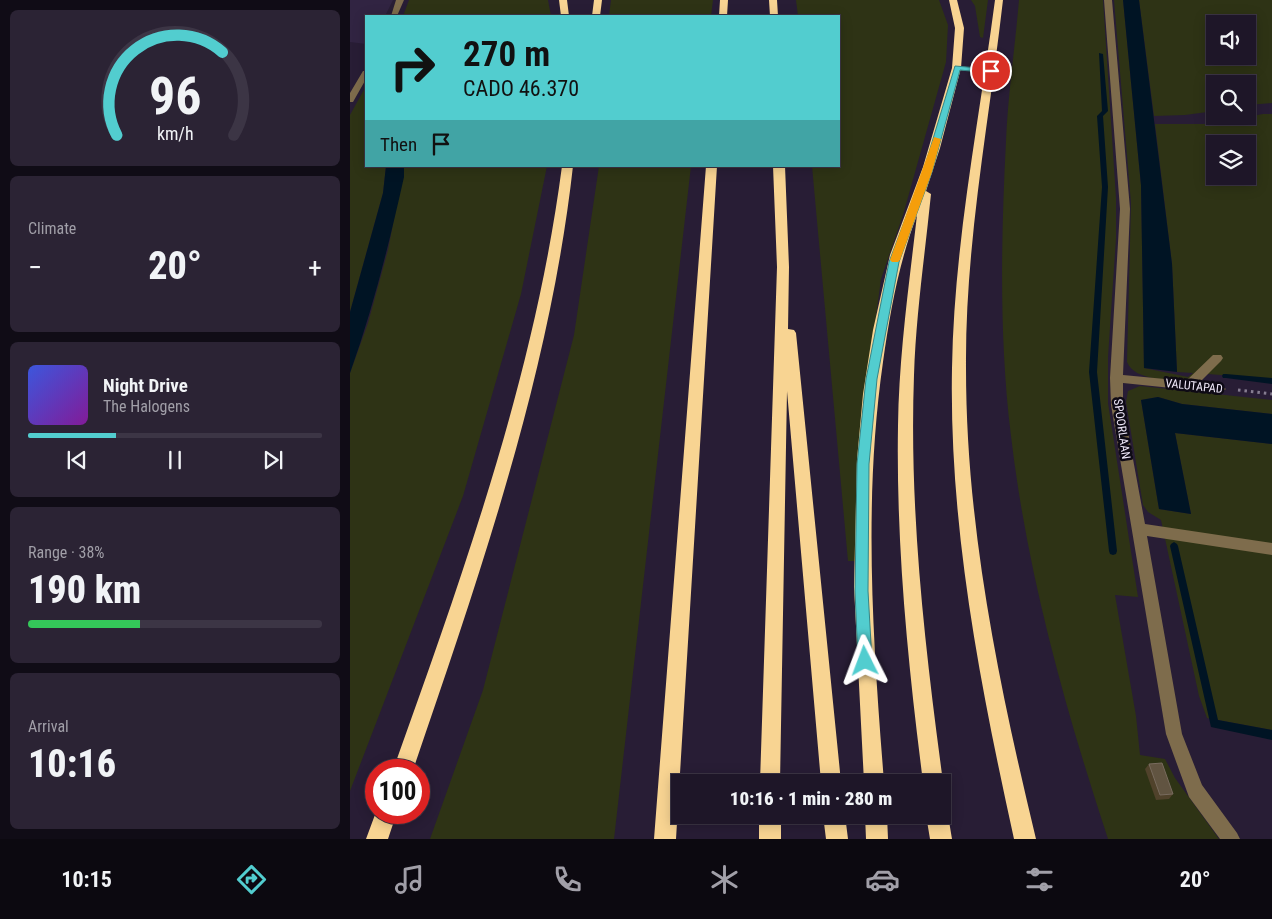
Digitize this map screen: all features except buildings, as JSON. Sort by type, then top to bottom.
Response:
[{"type":"highway","points":[[563,0],[565,15]]},
{"type":"highway","points":[[596,15],[598,0]]},
{"type":"highway","points":[[722,15],[724,0]]},
{"type":"highway","points":[[773,0],[774,15]]},
{"type":"highway","points":[[873,774],[862,591],[863,464],[868,410],[877,347],[894,262],[928,172],[957,68],[960,31],[953,0]]},
{"type":"highway","points":[[999,0],[991,71],[975,172],[961,300],[958,370],[960,453],[969,540],[987,655],[1008,767],[1025,839]]},
{"type":"highway","points":[[407,759],[468,578],[514,429],[546,298],[568,167]]},
{"type":"highway","points":[[665,839],[712,167]]},
{"type":"highway","points":[[770,774],[783,267],[780,167]]},
{"type":"highway","points":[[928,172],[907,373],[905,462],[911,586],[932,774]]},
{"type":"highway","points":[[783,267],[830,774]]},
{"type":"highway","points":[[377,839],[383,824]]},
{"type":"highway","points":[[770,824],[770,839]]},
{"type":"highway","points":[[835,824],[837,839]]},
{"type":"highway","points":[[876,824],[877,839]]},
{"type":"highway","points":[[939,824],[941,839]]},
{"type":"street","points":[[394,15],[400,0]]},
{"type":"street","name":"SPOORLAAN","points":[[1108,0],[1125,209],[1116,378],[1118,405],[1174,734],[1194,791],[1231,839]]},
{"type":"street","points":[[957,68],[991,71]]},
{"type":"street","points":[[350,100],[365,75]]},
{"type":"street","points":[[1188,386],[1217,358]]},
{"type":"street","name":"VALUTAPAD","points":[[1116,378],[1220,389]]},
{"type":"street","points":[[1138,529],[1272,549]]},
{"type":"path","name":"VALUTAPAD","points":[[1220,389],[1272,394]]},
{"type":"shaded area","points":[[350,0],[393,0],[386,15],[365,15],[365,44],[350,42]]},
{"type":"green space","points":[[409,0],[548,0],[551,15],[403,15]]},
{"type":"green space","points":[[611,0],[713,0],[711,15],[609,15]]},
{"type":"green space","points":[[796,0],[939,0],[948,25],[946,62],[903,215],[881,279],[865,398],[857,561],[848,561],[812,167],[840,167],[840,15],[798,15]]},
{"type":"green space","points":[[971,0],[988,0],[983,38],[980,37],[975,6]]},
{"type":"green space","points":[[1019,0],[1103,0],[1116,198],[1116,238],[1108,357],[1108,403],[1138,597],[1115,595],[1136,716],[1140,755],[1165,759],[1175,778],[1219,839],[1108,839],[1077,740],[1049,640],[1037,589],[1018,487],[1004,362],[1002,251],[1004,178],[1008,106]]},
{"type":"green space","points":[[1114,0],[1123,0],[1141,185],[1144,368],[1188,377],[1193,373],[1177,372],[1172,264],[1155,124],[1256,125],[1256,115],[1272,114],[1272,379],[1195,373],[1190,381],[1155,378],[1138,373],[1127,362],[1131,203]]},
{"type":"green space","points":[[1139,0],[1272,0],[1272,103],[1256,104],[1256,75],[1206,75],[1206,112],[1154,116]]},
{"type":"green space","points":[[365,88],[365,167],[386,167],[383,193],[350,312],[350,115]]},
{"type":"green space","points":[[404,167],[547,167],[521,294],[463,496],[350,791],[350,373],[368,323],[388,250]]},
{"type":"green space","points":[[599,167],[691,167],[614,839],[430,839],[483,690],[574,335]]},
{"type":"green space","points":[[1140,386],[1272,400],[1272,414],[1182,404],[1158,397],[1141,400],[1159,509],[1191,514],[1175,433],[1272,444],[1272,730],[1207,718],[1199,696],[1161,520],[1148,512],[1143,505],[1126,402],[1128,391]]},
{"type":"water","points":[[1123,0],[1139,0],[1172,264],[1177,372],[1144,368],[1141,185]]},
{"type":"water","points":[[386,167],[404,167],[404,177],[380,276],[350,373],[350,312],[383,193]]},
{"type":"water","points":[[1158,397],[1182,404],[1272,414],[1272,444],[1175,433],[1191,514],[1159,509],[1141,400]]},
{"type":"waterway","points":[[1101,54],[1105,111],[1100,116],[1105,187],[1093,372],[1113,551]]},
{"type":"waterway","points":[[1226,376],[1272,381]]},
{"type":"waterway","points":[[1174,546],[1214,724],[1272,735]]},
{"type":"slow traffic","points":[[895,260],[928,172],[937,139]]},
{"type":"route","points":[[865,661],[862,591],[863,464],[872,379],[894,262],[928,172],[957,68],[991,71]]}]
